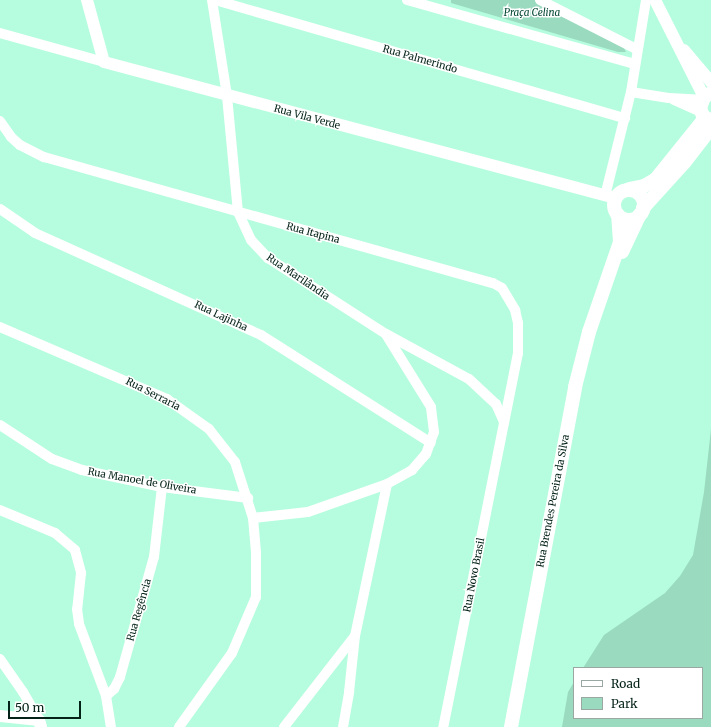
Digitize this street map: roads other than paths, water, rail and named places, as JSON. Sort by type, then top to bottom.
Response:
[{"type":"main road","points":[[629,190],[640,195],[642,211],[630,220],[618,215],[610,197],[629,190],[644,186],[656,179],[706,107]]},
{"type":"main road","name":"Rua Brendes Pereira da Silva","points":[[608,279],[642,211],[684,163],[706,107]]},
{"type":"main road","name":"Rua Brendes Pereira da Silva","points":[[511,727],[575,387],[589,332],[608,279],[621,236],[618,215]]},
{"type":"street","points":[[88,0],[104,62]]},
{"type":"street","name":"Rua Marilândia","points":[[214,0],[227,96],[238,212],[251,240],[268,258],[386,334],[469,380],[496,404],[504,424]]},
{"type":"street","name":"Rua Palmerindo","points":[[214,0],[625,118]]},
{"type":"street","points":[[407,0],[443,5],[635,64]]},
{"type":"street","points":[[540,0],[636,49]]},
{"type":"street","points":[[610,197],[631,92],[636,49],[646,0]]},
{"type":"street","points":[[655,0],[706,107]]},
{"type":"street","name":"Rua Vila Verde","points":[[0,33],[227,96],[610,197]]},
{"type":"street","points":[[672,36],[711,82]]},
{"type":"street","points":[[631,92],[668,98],[706,107]]},
{"type":"street","name":"Rua Itapina","points":[[0,121],[11,138],[20,145],[44,157],[493,283],[502,288],[515,310],[519,337],[504,424]]},
{"type":"street","name":"Rua Lajinha","points":[[0,209],[35,233],[261,335],[431,443]]},
{"type":"street","name":"Rua Serraria","points":[[0,327],[146,388],[191,415],[209,429],[223,444],[235,462],[248,498],[253,518],[257,581],[251,612],[224,666],[188,710],[178,727]]},
{"type":"street","points":[[253,518],[308,512],[387,484],[419,464],[431,443],[434,432],[431,407],[386,334]]},
{"type":"street","name":"Rua Novo Brasil","points":[[443,727],[504,424]]},
{"type":"street","name":"Rua Manoel de Oliveira","points":[[0,425],[52,458],[69,465],[162,487],[248,498]]},
{"type":"street","points":[[342,727],[349,692],[355,636],[387,484]]},
{"type":"street","name":"Rua Regência","points":[[106,696],[114,689],[120,677],[154,557],[162,487]]},
{"type":"street","points":[[0,510],[55,533],[75,550],[81,573],[77,609],[79,624],[106,696],[111,727]]},
{"type":"street","points":[[284,727],[355,636]]},
{"type":"street","points":[[0,659],[23,692],[40,724]]},
{"type":"street","points":[[0,716],[40,724]]},
{"type":"park label","name":"Praça Celina","points":[[532,13]]}]
